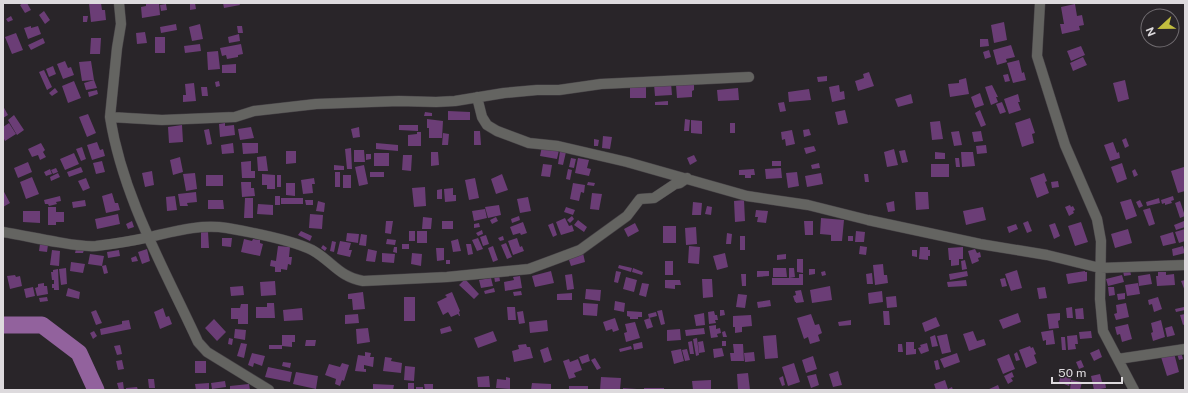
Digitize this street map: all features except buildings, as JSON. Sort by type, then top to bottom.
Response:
[{"type":"street","points":[[119,3],[121,24],[110,117],[114,142],[123,174],[148,237],[198,342],[207,352],[268,390]]},
{"type":"street","points":[[1040,3],[1037,56],[1065,145],[1097,219],[1101,241],[1100,299],[1104,330],[1134,390]]},
{"type":"street","points":[[110,117],[162,120],[235,117],[254,111],[316,104],[399,101],[436,102],[537,90],[559,90],[601,84],[749,77]]},
{"type":"street","points":[[477,97],[485,124],[497,131],[529,143],[558,146],[627,162],[747,196],[808,205],[875,222],[980,244],[1046,255],[1100,268],[1185,265]]},
{"type":"street","points":[[3,232],[83,246],[95,246],[198,227],[227,228],[293,243],[311,250],[345,276],[353,280],[363,281],[447,277],[529,269],[580,250],[627,216],[640,199],[654,198],[687,178]]},
{"type":"street","points":[[1118,359],[1185,348]]},
{"type":"waterway","points":[[3,325],[42,325],[79,353],[96,390]]}]
